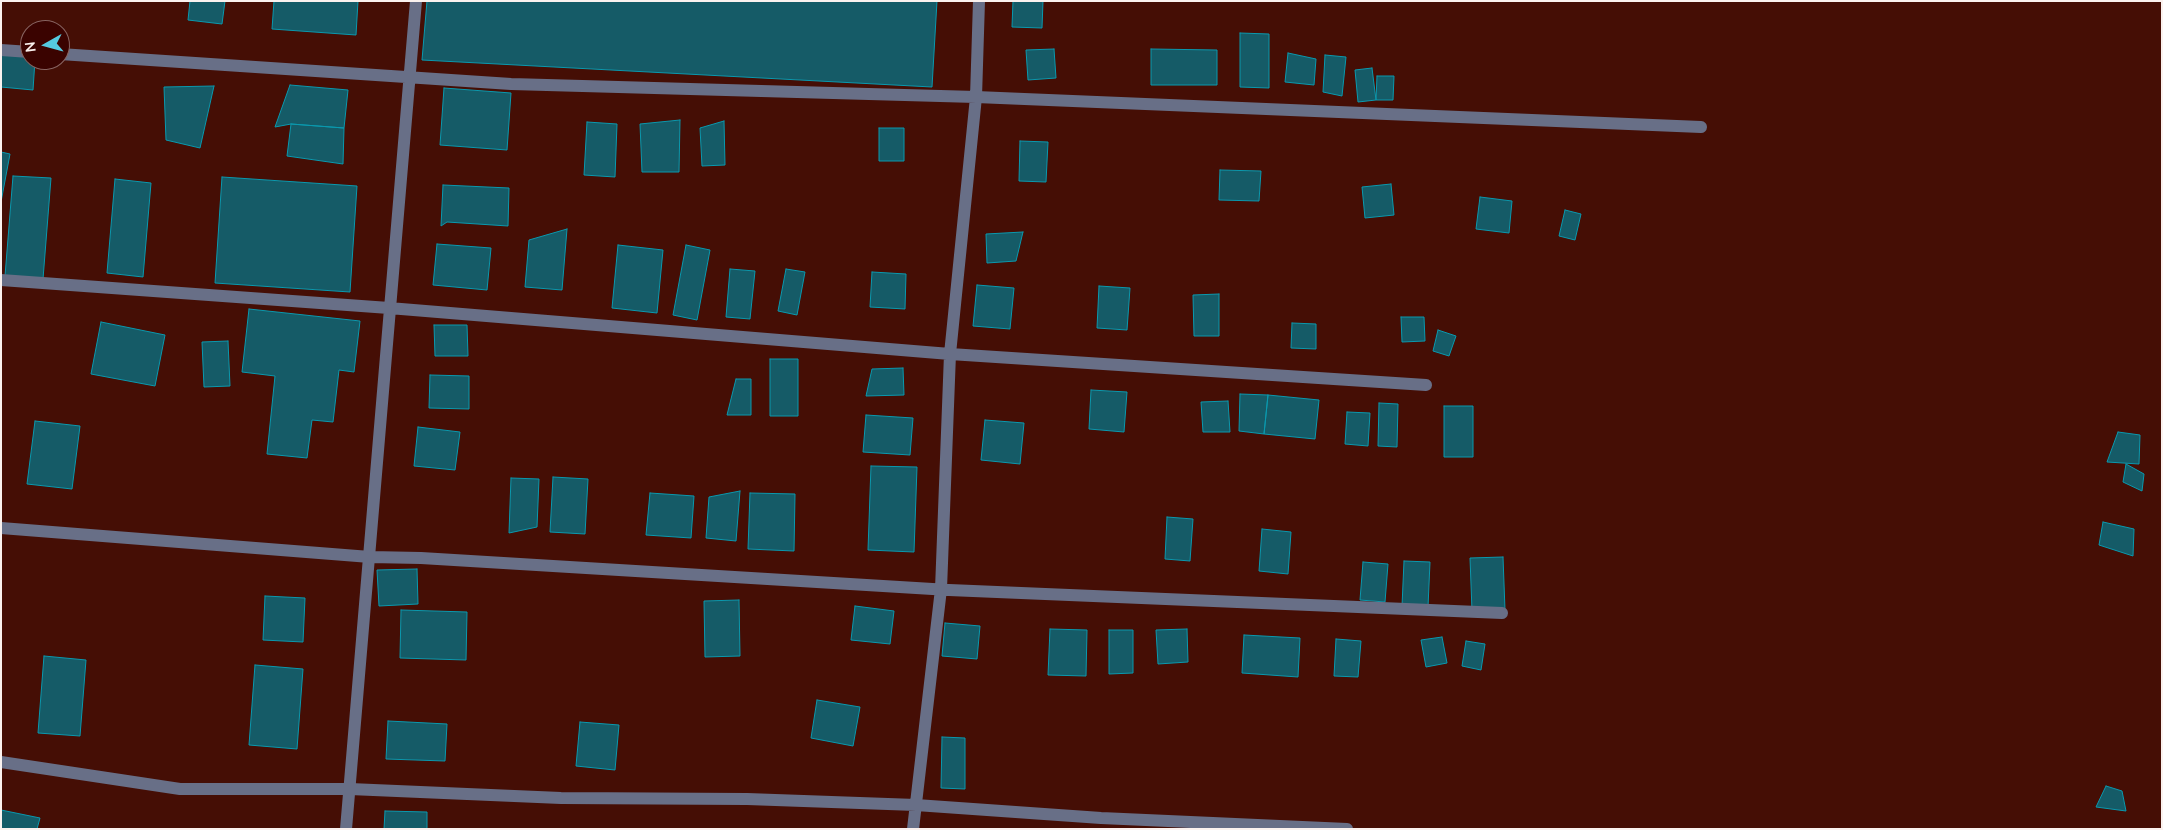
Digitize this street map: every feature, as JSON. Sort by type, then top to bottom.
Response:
[{"type":"street","points":[[346,829],[416,1]]},
{"type":"street","points":[[913,829],[941,590],[950,354],[976,97],[978,1]]},
{"type":"street","points":[[1,50],[20,51]]},
{"type":"street","points":[[70,55],[521,84],[976,97],[1701,127]]},
{"type":"street","points":[[1,280],[389,308],[950,354],[1426,385]]},
{"type":"street","points":[[1,528],[370,557],[430,558],[941,590],[1502,613]]},
{"type":"street","points":[[1,762],[180,789],[350,789],[561,798],[747,799],[916,805],[1101,818],[1347,829]]},
{"type":"building","points":[[190,1],[225,1],[222,24],[188,20]]},
{"type":"building","points":[[274,1],[358,1],[356,35],[272,29]]},
{"type":"building","points":[[427,1],[937,1],[932,87],[422,60]]},
{"type":"building","points":[[1013,1],[1043,1],[1042,28],[1012,27]]},
{"type":"building","points":[[1240,33],[1269,34],[1269,88],[1240,87]]},
{"type":"building","points":[[1054,49],[1056,78],[1028,80],[1026,50]]},
{"type":"building","points":[[1151,49],[1217,50],[1217,85],[1151,85]]},
{"type":"building","points":[[1288,53],[1316,59],[1314,85],[1285,82]]},
{"type":"building","points":[[1,54],[20,55],[20,70],[34,70],[33,90],[1,87]]},
{"type":"building","points":[[1325,55],[1346,57],[1342,96],[1323,92]]},
{"type":"building","points":[[1372,68],[1376,100],[1358,102],[1355,70]]},
{"type":"building","points":[[1377,76],[1394,76],[1393,100],[1376,100]]},
{"type":"building","points":[[290,85],[348,90],[344,128],[291,124],[275,127]]},
{"type":"building","points":[[214,86],[200,148],[166,140],[164,87]]},
{"type":"building","points":[[444,88],[511,93],[507,150],[440,145]]},
{"type":"building","points":[[680,120],[679,172],[642,172],[640,124]]},
{"type":"building","points":[[724,121],[725,165],[702,166],[700,128]]},
{"type":"building","points":[[587,122],[617,124],[615,177],[584,175]]},
{"type":"building","points":[[291,124],[344,128],[343,164],[287,156]]},
{"type":"building","points":[[879,128],[904,128],[904,161],[879,161]]},
{"type":"building","points":[[1020,141],[1048,142],[1046,182],[1019,181]]},
{"type":"building","points":[[1,152],[10,154],[1,202]]},
{"type":"building","points":[[1220,170],[1261,171],[1259,201],[1219,200]]},
{"type":"building","points":[[13,176],[51,178],[43,279],[5,276]]},
{"type":"building","points":[[222,177],[357,186],[350,292],[215,283]]},
{"type":"building","points":[[115,179],[151,183],[143,277],[107,273]]},
{"type":"building","points":[[1391,184],[1394,215],[1365,218],[1362,187]]},
{"type":"building","points":[[443,185],[509,188],[508,226],[447,222],[441,226]]},
{"type":"building","points":[[1480,197],[1512,201],[1509,233],[1476,229]]},
{"type":"building","points":[[1565,210],[1581,214],[1575,240],[1559,236]]},
{"type":"building","points":[[567,229],[562,290],[525,287],[529,240]]},
{"type":"building","points":[[1023,232],[1016,261],[987,263],[986,234]]},
{"type":"building","points":[[437,244],[491,248],[487,290],[433,285]]},
{"type":"building","points":[[618,245],[663,250],[657,313],[612,308]]},
{"type":"building","points":[[686,245],[710,250],[697,320],[673,315]]},
{"type":"building","points":[[730,269],[755,271],[750,319],[726,317]]},
{"type":"building","points":[[786,269],[805,272],[797,315],[778,311]]},
{"type":"building","points":[[872,272],[906,274],[905,309],[870,307]]},
{"type":"building","points":[[977,285],[1014,288],[1010,329],[973,326]]},
{"type":"building","points":[[1099,286],[1130,288],[1127,330],[1097,328]]},
{"type":"building","points":[[1219,294],[1219,336],[1194,336],[1193,295]]},
{"type":"building","points":[[249,309],[360,321],[354,372],[339,370],[333,422],[312,420],[307,458],[267,454],[275,376],[242,372]]},
{"type":"building","points":[[1401,317],[1424,317],[1425,341],[1402,342]]},
{"type":"building","points":[[101,322],[165,335],[155,386],[91,374]]},
{"type":"building","points":[[1292,323],[1316,324],[1316,349],[1291,348]]},
{"type":"building","points":[[434,325],[467,325],[468,356],[435,356]]},
{"type":"building","points":[[1438,330],[1456,336],[1449,356],[1433,351]]},
{"type":"building","points":[[228,341],[230,386],[204,387],[202,342]]},
{"type":"building","points":[[770,359],[798,359],[798,416],[770,416]]},
{"type":"building","points":[[903,368],[904,395],[866,396],[872,369]]},
{"type":"building","points":[[430,375],[469,376],[469,409],[429,408]]},
{"type":"building","points":[[736,379],[751,379],[751,415],[727,415]]},
{"type":"building","points":[[1091,390],[1127,392],[1124,432],[1089,429]]},
{"type":"building","points":[[1240,394],[1268,395],[1264,434],[1239,431]]},
{"type":"building","points":[[1268,395],[1319,400],[1315,439],[1264,434]]},
{"type":"building","points":[[1228,401],[1230,432],[1203,432],[1201,402]]},
{"type":"building","points":[[1379,403],[1398,404],[1397,447],[1378,446]]},
{"type":"building","points":[[1444,406],[1473,406],[1473,457],[1444,457]]},
{"type":"building","points":[[1347,412],[1370,413],[1368,446],[1345,444]]},
{"type":"building","points":[[866,415],[913,418],[910,455],[863,452]]},
{"type":"building","points":[[985,420],[1024,423],[1020,464],[981,460]]},
{"type":"building","points":[[35,421],[80,426],[72,489],[27,484]]},
{"type":"building","points":[[418,427],[460,432],[455,470],[414,466]]},
{"type":"building","points":[[2118,432],[2140,435],[2139,464],[2107,462]]},
{"type":"building","points":[[2126,464],[2144,474],[2142,491],[2123,482]]},
{"type":"building","points":[[871,466],[917,467],[914,552],[868,550]]},
{"type":"building","points":[[553,477],[588,479],[585,534],[550,532]]},
{"type":"building","points":[[511,478],[539,479],[537,527],[509,533]]},
{"type":"building","points":[[740,491],[736,541],[706,538],[709,497]]},
{"type":"building","points":[[650,493],[694,496],[691,538],[646,535]]},
{"type":"building","points":[[750,493],[795,494],[794,551],[748,549]]},
{"type":"building","points":[[1167,517],[1193,519],[1190,561],[1165,559]]},
{"type":"building","points":[[2103,522],[2134,529],[2133,556],[2099,545]]},
{"type":"building","points":[[1262,529],[1291,532],[1288,574],[1259,571]]},
{"type":"building","points":[[1503,557],[1505,610],[1472,611],[1470,558]]},
{"type":"building","points":[[1404,561],[1430,562],[1428,607],[1402,606]]},
{"type":"building","points":[[1363,562],[1388,564],[1385,602],[1360,600]]},
{"type":"building","points":[[417,569],[418,604],[379,606],[377,570]]},
{"type":"building","points":[[265,596],[305,598],[303,642],[263,640]]},
{"type":"building","points":[[739,600],[740,656],[705,657],[704,601]]},
{"type":"building","points":[[855,606],[894,611],[890,644],[851,640]]},
{"type":"building","points":[[401,610],[467,612],[466,660],[400,658]]},
{"type":"building","points":[[945,623],[980,626],[977,659],[942,656]]},
{"type":"building","points":[[1050,629],[1087,630],[1086,676],[1048,675]]},
{"type":"building","points":[[1187,629],[1188,662],[1158,664],[1156,630]]},
{"type":"building","points":[[1109,630],[1133,630],[1133,673],[1109,674]]},
{"type":"building","points":[[1244,635],[1300,638],[1298,677],[1242,673]]},
{"type":"building","points":[[1442,637],[1447,663],[1426,667],[1421,640]]},
{"type":"building","points":[[1336,639],[1361,641],[1358,677],[1334,676]]},
{"type":"building","points":[[1466,641],[1485,644],[1481,670],[1462,666]]},
{"type":"building","points":[[44,656],[86,660],[80,736],[38,733]]},
{"type":"building","points":[[255,665],[303,669],[297,749],[249,745]]},
{"type":"building","points":[[817,700],[860,707],[853,746],[811,738]]},
{"type":"building","points":[[388,721],[447,724],[445,761],[386,759]]},
{"type":"building","points":[[580,722],[619,725],[615,770],[576,766]]},
{"type":"building","points":[[942,737],[965,738],[965,789],[941,788]]},
{"type":"building","points":[[2106,786],[2122,791],[2126,811],[2096,807]]},
{"type":"building","points":[[1,810],[40,818],[37,829],[1,829]]},
{"type":"building","points":[[385,811],[427,812],[427,829],[384,829]]}]
